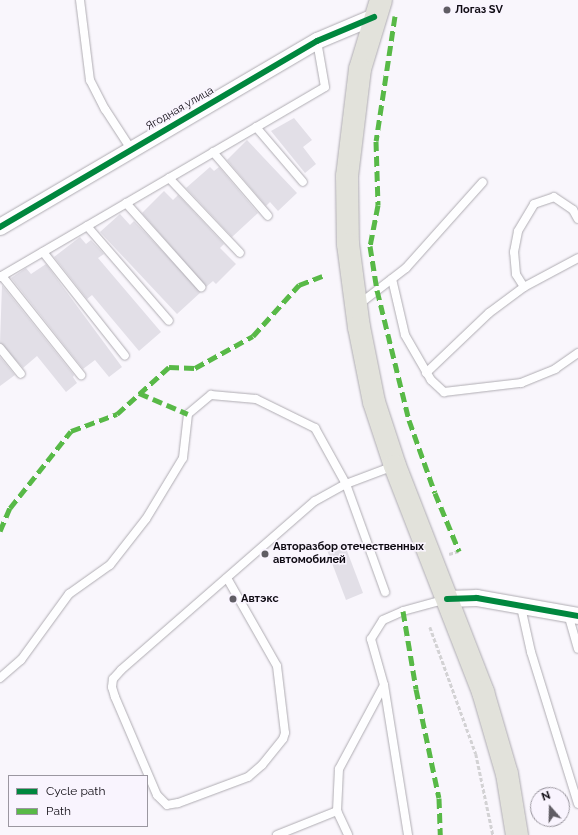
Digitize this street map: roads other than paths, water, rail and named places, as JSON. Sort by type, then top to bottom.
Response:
[{"type":"main road","points":[[377,9],[359,77],[347,176],[348,244],[356,306],[374,402],[395,466],[483,692],[507,774],[517,835]]},
{"type":"street","name":"Ягодная улица","points":[[0,227],[317,41],[377,9]]},
{"type":"street","points":[[447,599],[477,598],[573,615]]},
{"type":"lane","points":[[80,0],[90,80],[105,109],[131,149]]},
{"type":"lane","points":[[81,375],[1,277],[324,87],[317,41]]},
{"type":"lane","points":[[256,127],[303,182]]},
{"type":"lane","points":[[213,152],[268,216]]},
{"type":"lane","points":[[170,178],[240,253]]},
{"type":"lane","points":[[356,306],[406,268],[483,182]]},
{"type":"lane","points":[[524,286],[516,274],[514,252],[518,231],[534,204],[554,197],[574,210],[578,219]]},
{"type":"lane","points":[[126,203],[201,287]]},
{"type":"lane","points":[[87,226],[169,321]]},
{"type":"lane","points":[[43,252],[125,356]]},
{"type":"lane","points":[[426,373],[489,313],[524,286],[578,258]]},
{"type":"lane","points":[[392,279],[405,335],[436,388],[444,392],[521,382],[555,368],[578,353]]},
{"type":"lane","points":[[0,348],[21,374]]},
{"type":"lane","points":[[0,678],[21,660],[69,594],[110,565],[146,519],[183,458],[188,414],[211,395],[256,400],[315,428],[346,484],[385,592]]},
{"type":"lane","points":[[227,578],[277,666],[285,733],[270,755],[248,777],[178,804],[167,805],[157,795],[115,697],[112,687],[113,679],[227,578],[315,501],[346,484],[395,466]]},
{"type":"lane","points":[[408,835],[384,685],[371,639],[383,620],[403,611],[447,599]]},
{"type":"lane","points":[[521,607],[531,652],[578,804]]},
{"type":"lane","points":[[573,615],[578,649]]},
{"type":"lane","points":[[348,835],[337,811],[339,768],[384,685]]},
{"type":"lane","points":[[277,835],[337,811]]},
{"type":"place","name":"Логаз SV","points":[[447,10]]},
{"type":"place","name":"Авторазбор отечественных автомобилей","points":[[265,554]]},
{"type":"place","name":"Автэкс","points":[[233,599]]}]
